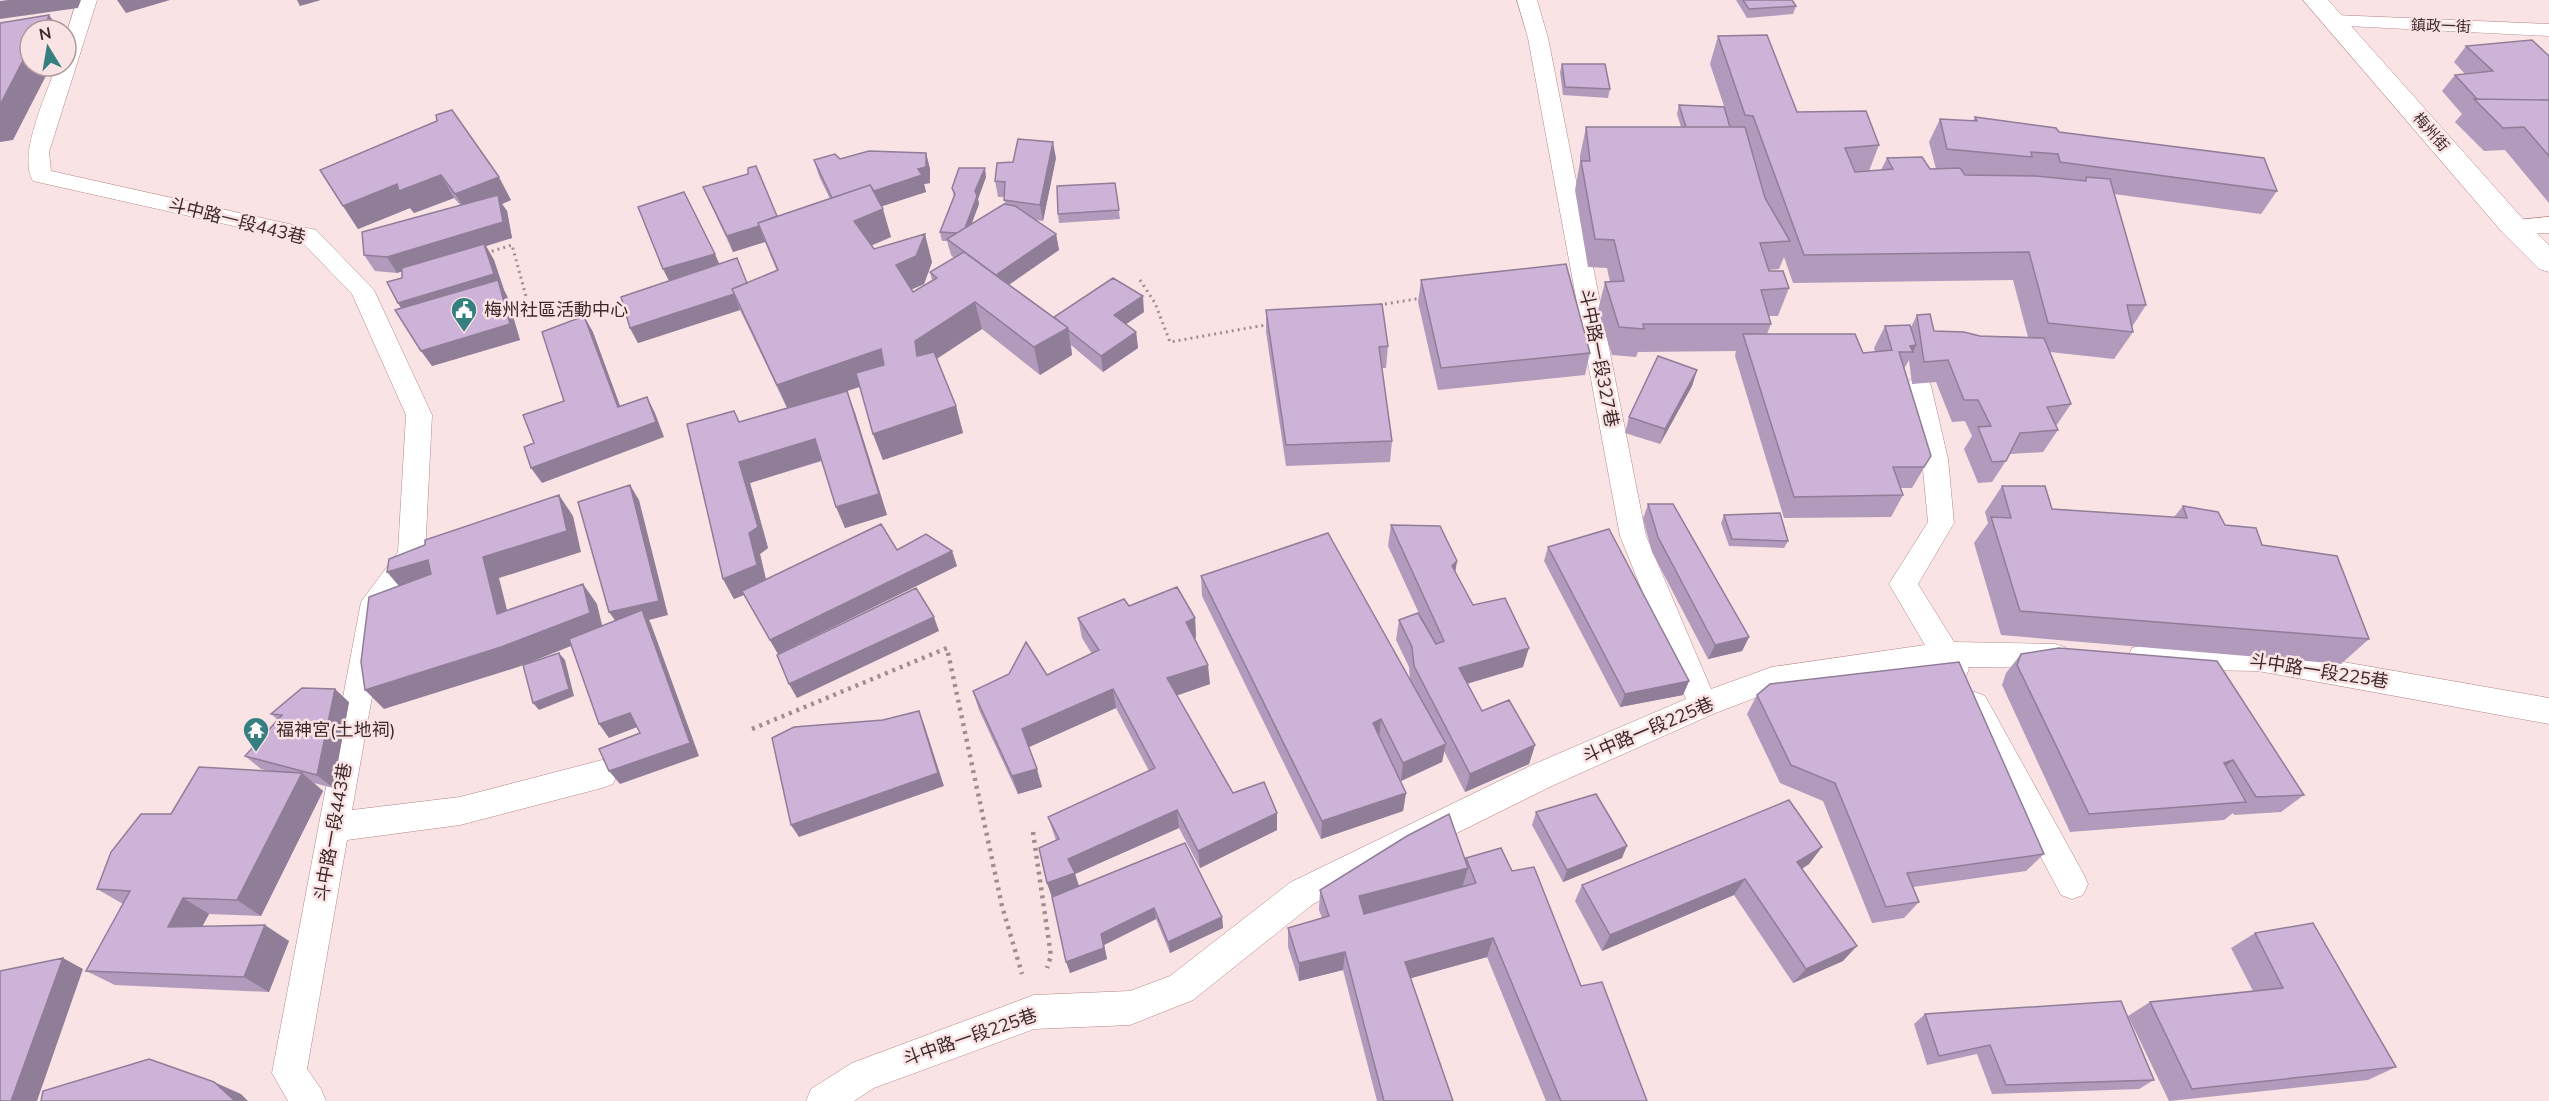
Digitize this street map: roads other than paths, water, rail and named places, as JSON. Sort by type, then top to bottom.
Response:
[{"type":"street","name":"梅州街","points":[[2315,0],[2513,226],[2549,262]]},
{"type":"lane","name":"斗中路一段443巷","points":[[78,28],[87,0]]},
{"type":"lane","name":"斗中路一段327巷","points":[[1527,0],[1538,38],[1634,536],[1703,705]]},
{"type":"lane","name":"鎮政一街","points":[[2334,21],[2549,30]]},
{"type":"lane","name":"斗中路一段443巷","points":[[62,78],[38,152],[41,176],[308,235],[362,290],[419,415],[411,555],[375,602],[289,1073],[309,1101]]},
{"type":"lane","points":[[2513,226],[2549,225]]},
{"type":"lane","points":[[1919,386],[1935,459],[1941,522],[1903,584],[1947,654],[2072,884]]},
{"type":"lane","name":"斗中路一段225巷","points":[[823,1101],[864,1075],[1034,1012],[1130,1008],[1181,988],[1302,893],[1543,775],[1703,705],[1772,679],[1947,654],[2079,656]]},
{"type":"lane","name":"斗中路一段225巷","points":[[2115,657],[2258,659],[2549,711]]},
{"type":"lane","points":[[334,826],[460,811],[602,774]]},
{"type":"place","name":"梅州社區活動中心","points":[[464,333]]},
{"type":"place","name":"福神宮(土地祠)","points":[[256,753]]}]
